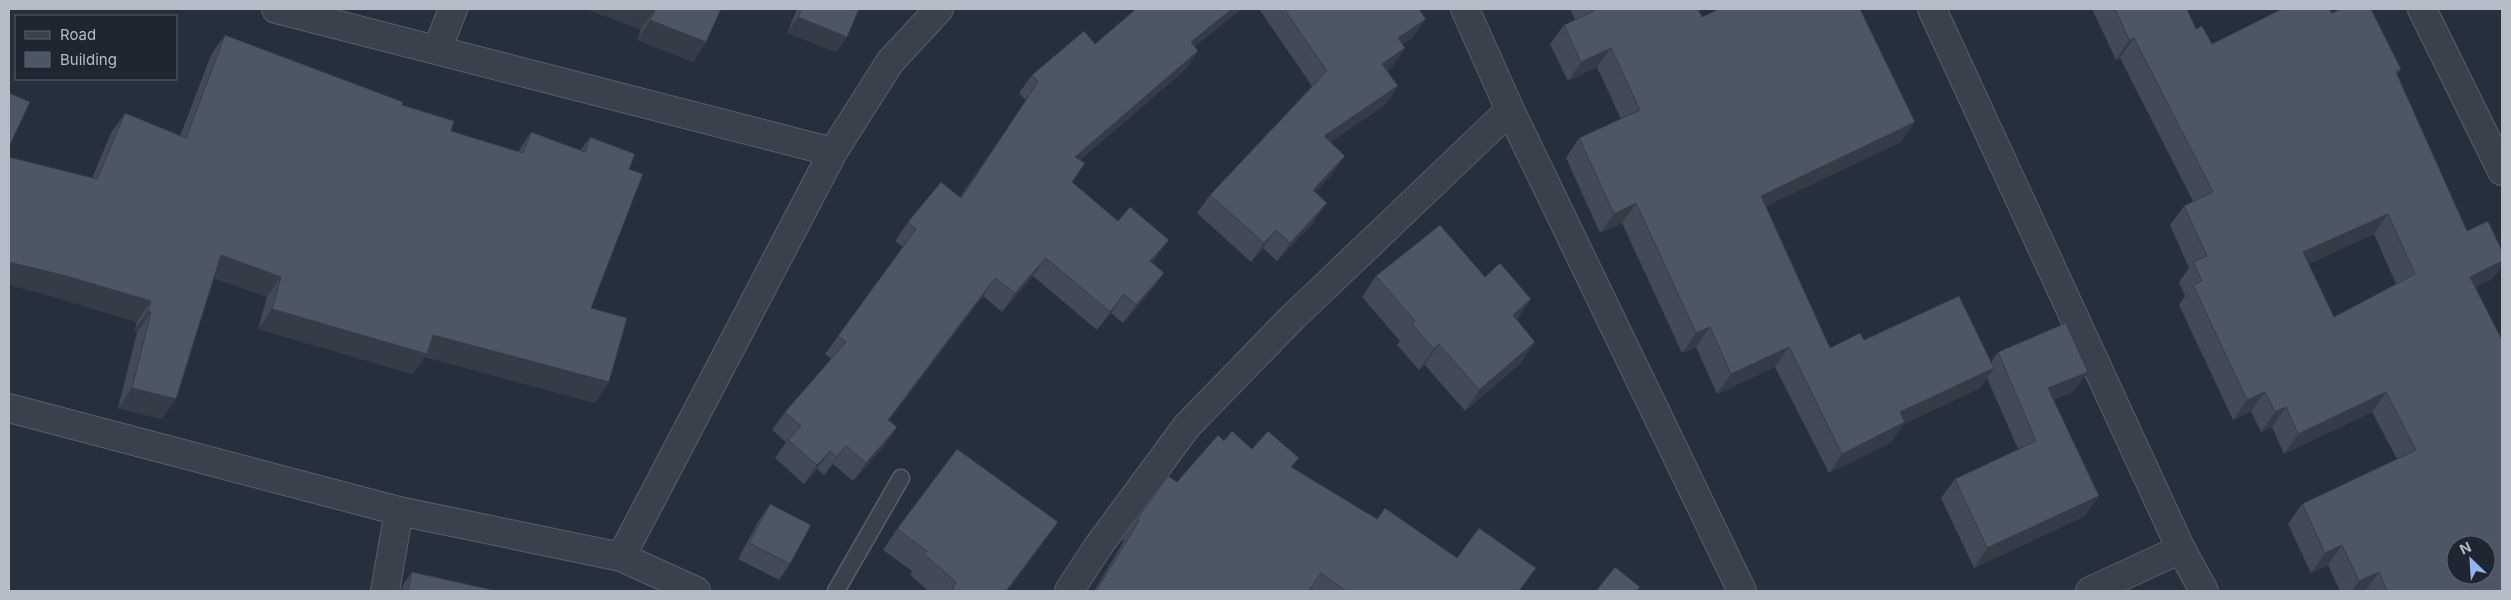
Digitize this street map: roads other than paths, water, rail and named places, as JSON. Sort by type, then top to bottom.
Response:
[{"type":"street","points":[[276,9],[833,152]]},
{"type":"street","points":[[437,50],[453,9]]},
{"type":"street","points":[[621,558],[833,152],[890,62],[939,9]]},
{"type":"street","points":[[1465,9],[1510,110],[1742,591]]},
{"type":"street","points":[[1932,9],[2181,549],[2204,591]]},
{"type":"street","points":[[2422,9],[2502,171]]},
{"type":"street","points":[[1069,591],[1099,545],[1187,426],[1292,318],[1510,110]]},
{"type":"street","points":[[9,408],[399,512],[621,558],[696,591]]},
{"type":"street","points":[[385,591],[399,512]]},
{"type":"street","points":[[2090,591],[2181,549]]},
{"type":"lane","points":[[836,591],[901,478]]}]
